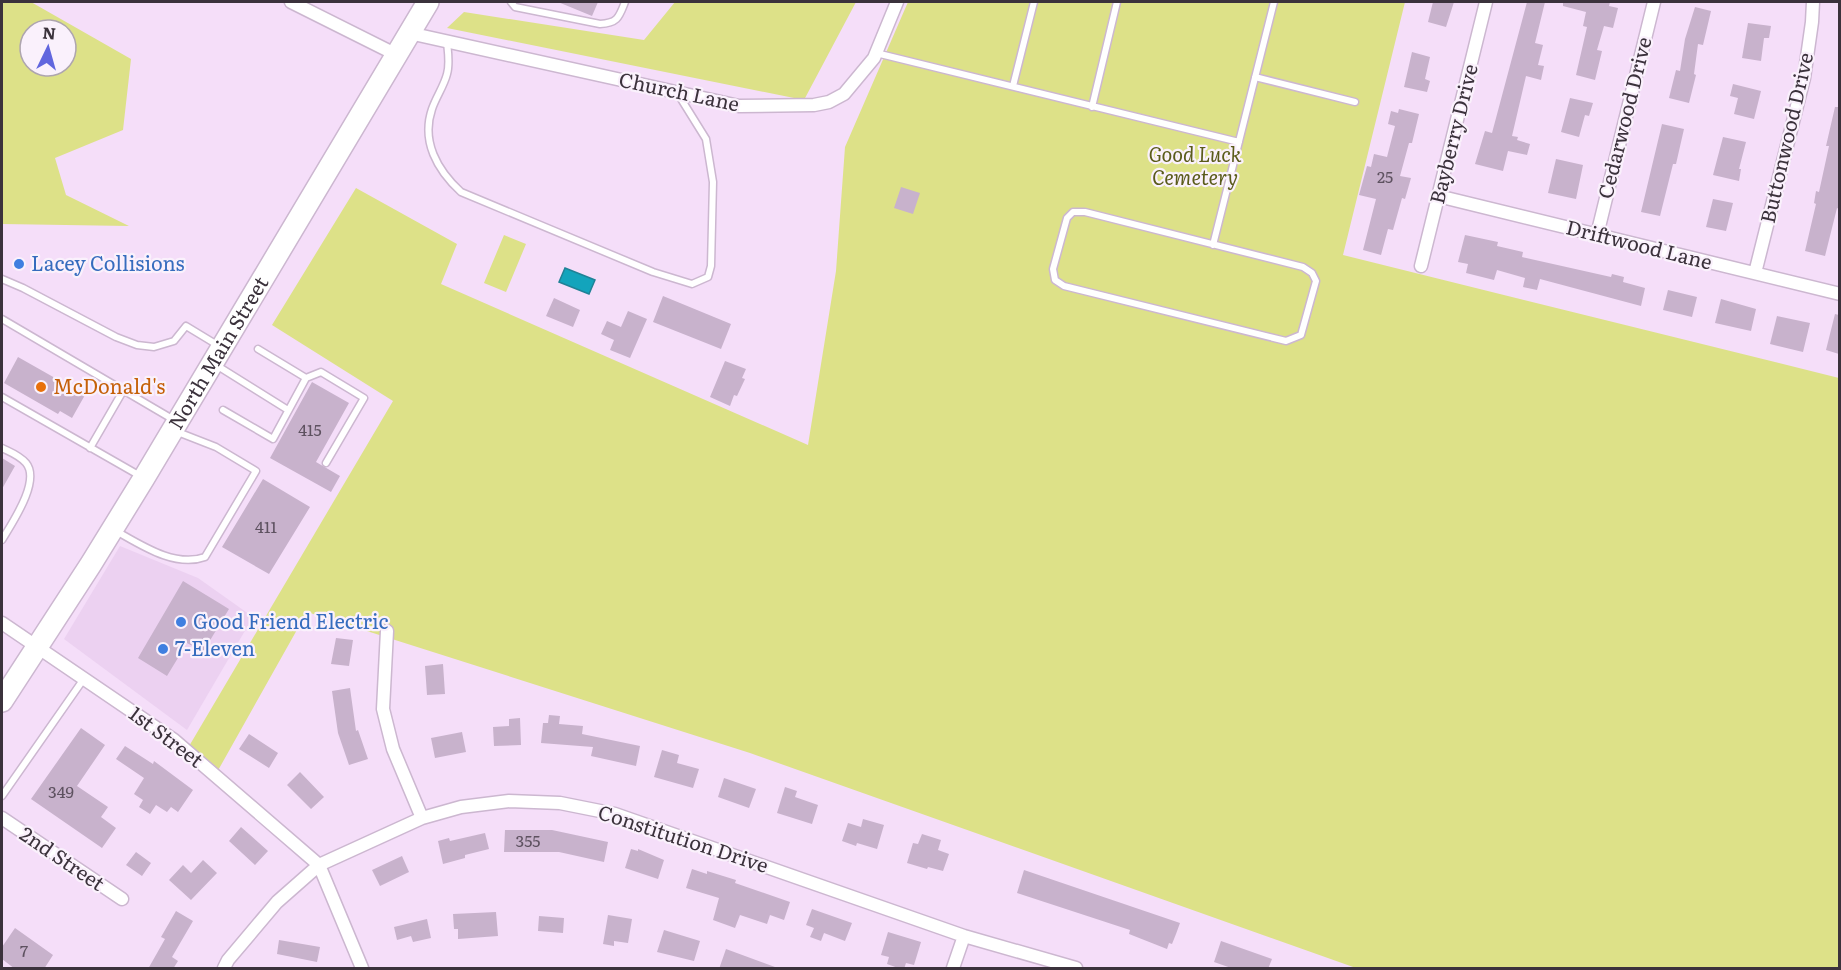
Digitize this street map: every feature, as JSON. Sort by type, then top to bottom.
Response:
[{"type":"highway","name":"North Main Street","points":[[2,701],[144,478],[428,2]]},
{"type":"street","points":[[291,2],[397,55]]},
{"type":"street","name":"Church Lane","points":[[409,33],[739,106],[814,105],[829,102],[844,94],[876,53],[897,2]]},
{"type":"street","name":"Bayberry Drive","points":[[1421,266],[1486,2]]},
{"type":"street","name":"Cedarwood Drive","points":[[1597,235],[1654,2]]},
{"type":"street","name":"Buttonwood Drive","points":[[1755,273],[1804,78],[1813,2]]},
{"type":"street","name":"Driftwood Lane","points":[[1438,196],[1839,294]]},
{"type":"street","name":"1st Street","points":[[2,623],[174,740],[319,865]]},
{"type":"street","points":[[387,631],[383,709],[393,749],[422,818]]},
{"type":"street","name":"Constitution Drive","points":[[224,969],[228,960],[278,902],[319,865],[422,818],[461,807],[509,801],[560,803],[615,814],[964,936],[1076,969]]},
{"type":"street","name":"2nd Street","points":[[2,818],[122,899]]},
{"type":"street","points":[[319,865],[362,969]]},
{"type":"street","points":[[953,969],[964,936]]},
{"type":"lane","points":[[511,2],[515,8],[600,24],[611,23],[619,17],[625,2]]},
{"type":"lane","points":[[1013,86],[1034,2]]},
{"type":"lane","points":[[1092,107],[1117,2]]},
{"type":"lane","points":[[1213,245],[1274,2]]},
{"type":"lane","points":[[447,41],[449,63],[447,74],[432,109],[428,129],[433,153],[444,177],[460,192],[653,272],[692,284],[708,277],[711,266],[713,182],[706,139],[677,92]]},
{"type":"lane","points":[[876,53],[1239,142]]},
{"type":"lane","points":[[1255,77],[1355,102]]},
{"type":"lane","points":[[1073,212],[1085,212],[1213,245],[1303,267],[1312,273],[1316,281],[1301,334],[1293,340],[1286,341],[1064,286],[1055,280],[1053,269],[1067,218],[1073,212]]},
{"type":"lane","points":[[2,279],[116,337],[138,345],[154,347],[174,341],[186,326],[217,356],[288,410]]},
{"type":"lane","points":[[2,319],[123,391],[175,426],[256,471],[205,557],[195,561],[180,560],[143,546],[112,529]]},
{"type":"lane","points":[[258,349],[306,378]]},
{"type":"lane","points":[[223,410],[273,438],[306,378],[321,372],[364,399],[326,463]]},
{"type":"lane","points":[[90,448],[123,391]]},
{"type":"lane","points":[[2,397],[144,478]]},
{"type":"lane","points":[[2,448],[16,454],[27,465],[31,482],[2,540]]},
{"type":"lane","points":[[2,796],[83,680]]},
{"type":"shaded area","points":[[120,546],[198,578],[253,617],[187,730],[64,639]]},
{"type":"green space","points":[[2,2],[31,2],[59,18],[18,18],[18,78],[78,78],[78,29],[131,59],[123,130],[55,158],[66,195],[129,226],[2,224]]},
{"type":"green space","points":[[675,2],[856,2],[804,100],[447,28],[464,12],[644,40]]},
{"type":"green space","name":"Good Luck Cemetery","points":[[908,2],[1405,2],[1343,255],[1839,378],[1839,968],[1356,968],[750,753],[307,612],[216,774],[185,753],[393,401],[272,325],[356,188],[457,244],[441,284],[808,445],[836,271],[845,147]]},
{"type":"green space","points":[[504,235],[526,244],[506,292],[484,283]]},
{"type":"water","points":[[565,268],[595,280],[589,294],[559,282]]},
{"type":"building","points":[[558,2],[598,2],[592,16]]},
{"type":"building","points":[[1433,2],[1454,2],[1446,27],[1428,22]]},
{"type":"building","points":[[1527,2],[1545,2],[1535,43],[1543,45],[1538,65],[1544,66],[1541,80],[1526,76],[1512,136],[1530,144],[1527,155],[1508,151],[1503,171],[1475,164],[1485,131],[1492,133]]},
{"type":"building","points":[[1563,2],[1610,2],[1609,6],[1618,8],[1613,28],[1604,26],[1597,50],[1602,51],[1595,80],[1576,75],[1587,27],[1583,26],[1586,12],[1563,6]]},
{"type":"building","points":[[1695,7],[1711,11],[1703,45],[1698,44],[1694,74],[1696,75],[1689,103],[1669,98],[1676,70],[1680,71],[1685,39]]},
{"type":"building","points":[[1748,23],[1771,26],[1769,38],[1764,38],[1761,61],[1742,58]]},
{"type":"building","points":[[1412,52],[1430,57],[1425,79],[1430,81],[1427,92],[1404,87]]},
{"type":"building","points":[[1733,84],[1761,91],[1754,119],[1734,114],[1738,98],[1730,96]]},
{"type":"building","points":[[1570,98],[1593,103],[1589,116],[1585,115],[1579,137],[1561,132]]},
{"type":"building","points":[[1835,107],[1839,107],[1839,209],[1837,208],[1825,256],[1805,251],[1816,204],[1814,203],[1816,191],[1819,192],[1829,146],[1826,146]]},
{"type":"building","points":[[1399,109],[1419,114],[1412,143],[1409,143],[1400,176],[1411,178],[1405,199],[1402,198],[1393,230],[1388,229],[1381,255],[1363,250],[1376,199],[1359,195],[1367,166],[1371,167],[1374,154],[1387,157],[1395,126],[1388,124],[1391,111],[1398,113]]},
{"type":"building","points":[[1662,124],[1684,129],[1660,216],[1641,212]]},
{"type":"building","points":[[1723,137],[1746,142],[1739,169],[1741,169],[1739,181],[1713,175]]},
{"type":"building","points":[[1556,159],[1583,165],[1576,199],[1548,193]]},
{"type":"building","points":[[901,187],[920,193],[913,214],[894,208]]},
{"type":"building","points":[[1713,199],[1733,203],[1726,231],[1706,227]]},
{"type":"building","points":[[1465,235],[1498,242],[1497,246],[1523,252],[1522,257],[1611,277],[1612,274],[1624,277],[1623,282],[1645,288],[1641,306],[1540,279],[1537,290],[1523,287],[1525,278],[1497,270],[1494,280],[1466,273],[1468,264],[1458,262]]},
{"type":"building","points":[[1668,290],[1697,297],[1692,317],[1663,310]]},
{"type":"building","points":[[663,296],[731,324],[721,349],[653,322]]},
{"type":"building","points":[[554,298],[580,310],[573,327],[546,316]]},
{"type":"building","points":[[1721,299],[1756,309],[1751,331],[1715,323]]},
{"type":"building","points":[[628,311],[647,319],[630,358],[610,350],[614,340],[601,334],[607,321],[621,327]]},
{"type":"building","points":[[1835,314],[1839,315],[1839,354],[1826,350]]},
{"type":"building","points":[[1777,316],[1810,323],[1803,352],[1770,344]]},
{"type":"building","name":"McDonald's","points":[[18,357],[85,395],[72,418],[60,411],[58,414],[4,383]]},
{"type":"building","points":[[725,361],[746,369],[742,378],[745,379],[737,396],[734,395],[730,406],[710,397]]},
{"type":"building","points":[[312,382],[349,403],[316,462],[340,476],[331,492],[270,458]]},
{"type":"building","points":[[2,458],[15,466],[2,489]]},
{"type":"building","points":[[263,479],[310,507],[269,574],[222,547]]},
{"type":"building","points":[[183,581],[229,609],[203,652],[187,643],[167,676],[138,658]]},
{"type":"building","points":[[336,638],[353,640],[349,666],[331,664]]},
{"type":"building","points":[[443,664],[445,694],[427,695],[425,666]]},
{"type":"building","points":[[350,688],[356,731],[358,730],[368,759],[349,765],[338,733],[332,691]]},
{"type":"building","points":[[549,715],[560,716],[559,724],[583,726],[582,734],[640,746],[636,766],[591,756],[593,747],[541,743],[543,723],[548,723]]},
{"type":"building","points":[[520,718],[521,745],[494,746],[493,727],[509,726],[509,719]]},
{"type":"building","points":[[81,728],[105,745],[77,786],[108,807],[101,817],[116,828],[102,848],[31,799]]},
{"type":"building","points":[[462,732],[466,752],[435,758],[431,738]]},
{"type":"building","points":[[249,734],[278,753],[269,768],[239,749]]},
{"type":"building","points":[[125,746],[153,764],[154,761],[193,790],[178,812],[171,807],[167,812],[156,805],[150,814],[139,807],[143,800],[134,794],[144,778],[116,759]]},
{"type":"building","points":[[662,750],[679,755],[677,763],[699,769],[693,788],[654,777]]},
{"type":"building","points":[[300,772],[324,797],[311,809],[287,785]]},
{"type":"building","points":[[724,778],[756,789],[749,808],[718,797]]},
{"type":"building","points":[[785,787],[797,791],[795,797],[818,805],[812,824],[777,813]]},
{"type":"building","points":[[863,819],[884,825],[877,849],[842,841],[848,823],[861,827]]},
{"type":"building","points":[[241,827],[268,851],[255,865],[229,841]]},
{"type":"building","points":[[505,830],[552,830],[608,842],[604,862],[559,852],[504,852]]},
{"type":"building","points":[[485,833],[489,849],[443,864],[438,841],[449,838],[450,841]]},
{"type":"building","points":[[922,834],[941,840],[938,850],[949,854],[943,871],[907,863],[913,843],[918,844]]},
{"type":"building","points":[[631,849],[638,851],[638,849],[664,860],[658,879],[625,868]]},
{"type":"building","points":[[136,852],[151,863],[142,876],[126,865]]},
{"type":"building","points":[[402,856],[409,872],[380,886],[372,870]]},
{"type":"building","points":[[203,860],[217,873],[191,900],[169,880],[183,865],[191,873]]},
{"type":"building","points":[[692,869],[736,880],[735,883],[790,902],[784,920],[770,915],[767,924],[740,915],[735,928],[713,920],[719,898],[686,888]]},
{"type":"building","points":[[1024,870],[1180,923],[1172,944],[1169,943],[1167,949],[1129,934],[1130,930],[1017,893]]},
{"type":"building","points":[[812,909],[852,923],[845,941],[824,933],[821,941],[810,937],[814,928],[806,925]]},
{"type":"building","points":[[176,911],[193,921],[172,957],[178,961],[173,969],[148,969],[165,939],[161,937]]},
{"type":"building","points":[[496,912],[498,936],[458,939],[458,929],[454,929],[453,914]]},
{"type":"building","points":[[608,915],[632,919],[628,943],[614,941],[614,946],[603,944]]},
{"type":"building","points":[[539,916],[564,918],[563,933],[538,931]]},
{"type":"building","points":[[427,919],[431,938],[413,942],[411,936],[397,940],[394,927]]},
{"type":"building","points":[[15,928],[53,955],[44,969],[15,969],[2,959],[2,947]]},
{"type":"building","points":[[664,930],[700,941],[694,961],[657,952]]},
{"type":"building","points":[[888,932],[921,942],[914,965],[906,963],[904,969],[901,969],[887,964],[889,957],[881,955]]},
{"type":"building","points":[[279,940],[320,947],[317,962],[277,954]]},
{"type":"building","points":[[1221,941],[1272,959],[1268,969],[1234,969],[1214,962]]},
{"type":"building","points":[[726,949],[775,967],[775,969],[719,969]]},
{"type":"place","name":"Lacey Collisions","points":[[19,264]]},
{"type":"place","name":"McDonald's","points":[[41,387]]},
{"type":"place","name":"Good Friend Electric","points":[[181,622]]},
{"type":"place","name":"7-Eleven","points":[[163,649]]}]
